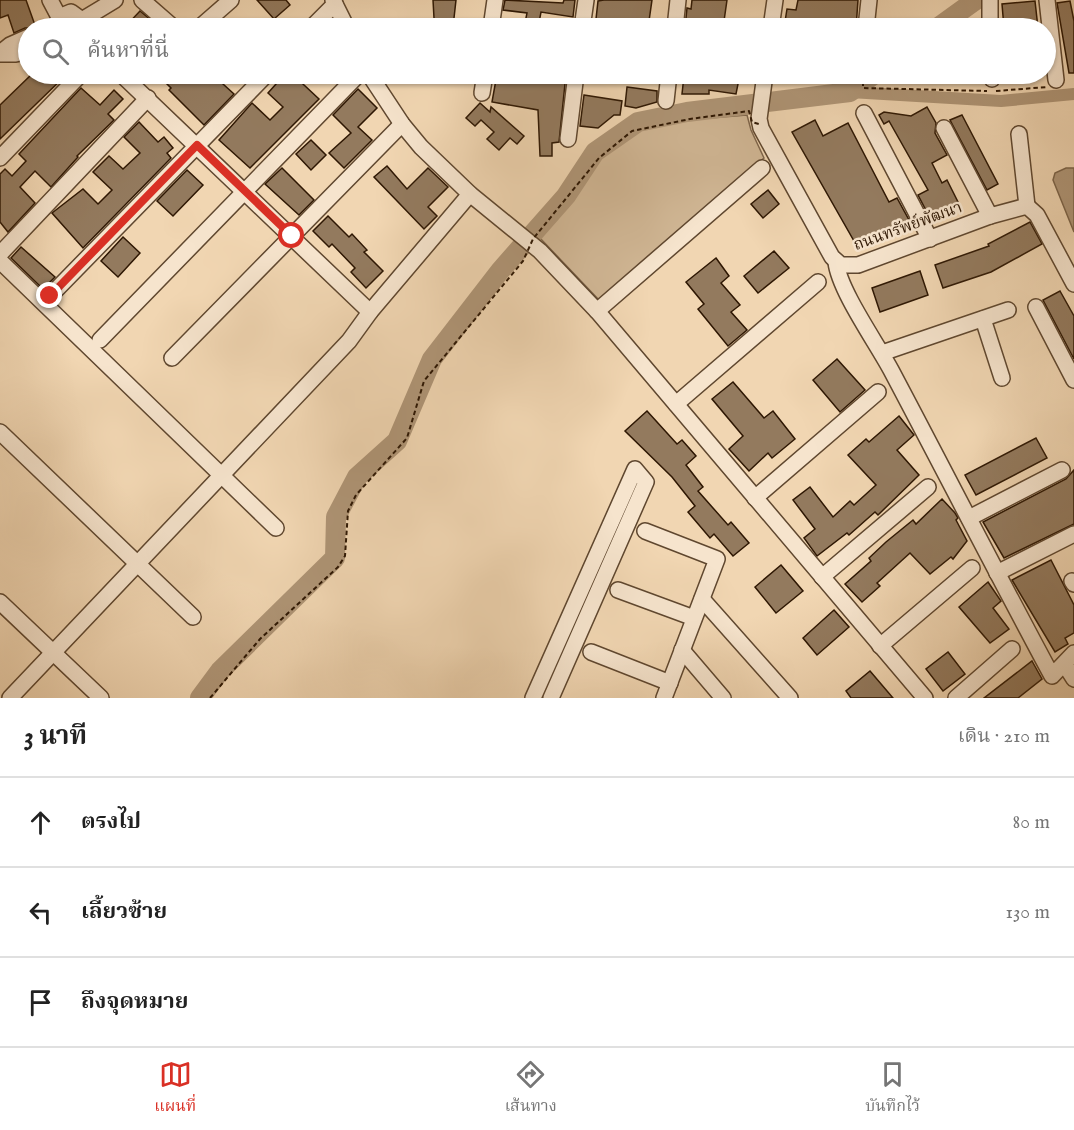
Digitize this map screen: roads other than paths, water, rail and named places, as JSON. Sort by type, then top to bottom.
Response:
[{"type":"street","points":[[50,0],[54,18]]},
{"type":"street","points":[[91,18],[115,0]]},
{"type":"street","points":[[142,0],[163,18]]},
{"type":"street","points":[[210,18],[231,0]]},
{"type":"street","points":[[492,18],[495,0]]},
{"type":"street","points":[[583,18],[586,0]]},
{"type":"street","points":[[676,18],[678,0]]},
{"type":"street","points":[[772,18],[775,0]]},
{"type":"street","points":[[867,18],[869,0]]},
{"type":"street","points":[[990,0],[990,18]]},
{"type":"street","points":[[1047,0],[1049,18]]},
{"type":"street","points":[[320,18],[334,2],[342,18]]},
{"type":"street","points":[[64,18],[71,12],[77,18]]},
{"type":"street","points":[[0,54],[18,41]]},
{"type":"street","points":[[0,54],[18,53]]},
{"type":"street","points":[[0,158],[71,84]]},
{"type":"street","points":[[132,84],[370,312]]},
{"type":"street","points":[[50,296],[257,84]]},
{"type":"street","points":[[100,340],[349,84]]},
{"type":"street","points":[[376,84],[402,124],[470,194],[540,251],[597,311],[925,698]]},
{"type":"street","points":[[482,93],[483,84]]},
{"type":"street","points":[[568,139],[575,84]]},
{"type":"street","points":[[666,101],[668,84]]},
{"type":"street","name":"ถนนทรัพย์พัฒนา","points":[[763,84],[759,122],[836,262],[841,266],[858,265],[990,216],[1027,206]]},
{"type":"street","points":[[0,254],[148,98]]},
{"type":"street","points":[[864,113],[930,239]]},
{"type":"street","points":[[172,358],[402,124]]},
{"type":"street","points":[[944,128],[990,216]]},
{"type":"street","points":[[1019,134],[1027,206],[1037,215],[1074,284]]},
{"type":"street","points":[[597,311],[762,168]]},
{"type":"street","points":[[10,698],[138,566],[349,341],[370,312],[470,194]]},
{"type":"street","points":[[0,261],[276,528]]},
{"type":"street","points":[[836,262],[837,274],[843,286],[882,353],[1052,676],[1074,653]]},
{"type":"street","points":[[676,404],[818,282]]},
{"type":"street","points":[[1036,307],[1072,373]]},
{"type":"street","points":[[882,353],[1008,310]]},
{"type":"street","points":[[983,319],[1002,378]]},
{"type":"street","points":[[755,498],[878,392]]},
{"type":"street","points":[[0,432],[193,616]]},
{"type":"street","points":[[533,698],[635,469],[646,482],[551,698]]},
{"type":"street","points":[[969,518],[1062,470]]},
{"type":"street","points":[[822,578],[928,487]]},
{"type":"street","points":[[645,531],[717,559],[664,698]]},
{"type":"street","points":[[997,573],[1074,534]]},
{"type":"street","points":[[880,646],[972,568]]},
{"type":"street","points":[[618,590],[694,618]]},
{"type":"street","points":[[702,599],[790,698]]},
{"type":"street","points":[[0,602],[101,698]]},
{"type":"street","points":[[956,698],[1012,649]]},
{"type":"street","points":[[682,651],[723,698]]},
{"type":"street","points":[[591,652],[670,683]]},
{"type":"waterway","points":[[951,18],[976,0]]},
{"type":"waterway","points":[[200,698],[220,671],[335,558],[336,517],[357,477],[397,441],[432,359],[500,271],[566,196],[595,152],[638,122],[687,112],[850,92],[861,84]]},
{"type":"waterway","points":[[850,92],[1001,101],[1074,94]]}]
